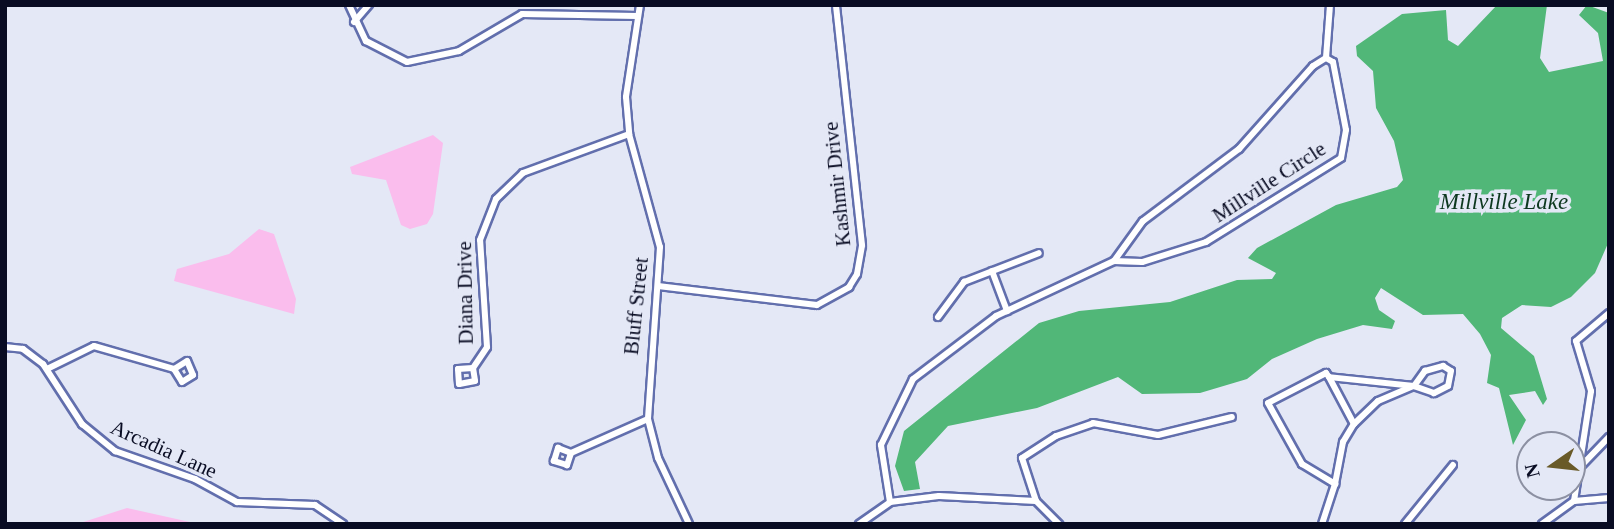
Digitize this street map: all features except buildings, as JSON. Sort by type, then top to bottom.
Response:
[{"type":"street","points":[[349,5],[354,22],[378,52],[407,62],[459,51],[522,14],[637,16]]},
{"type":"street","points":[[354,22],[366,16],[369,5]]},
{"type":"street","name":"Bluff Street","points":[[640,5],[627,75],[628,135],[658,231],[658,286],[648,419],[658,458],[689,524]]},
{"type":"street","name":"Kashmir Drive","points":[[658,286],[817,305],[849,287],[857,274],[862,245],[836,5]]},
{"type":"street","points":[[1326,58],[1330,5]]},
{"type":"street","name":"Millville Circle","points":[[890,502],[881,445],[903,390],[959,341],[1007,311],[1114,261],[1142,262],[1206,242],[1340,158],[1347,145],[1345,119],[1336,69],[1326,58],[1276,102],[1228,159],[1143,220],[1114,261]]},
{"type":"street","name":"Diana Drive","points":[[473,368],[486,347],[480,240],[496,200],[523,173],[628,135]]},
{"type":"street","points":[[938,317],[954,289],[1039,253]]},
{"type":"street","points":[[992,271],[1007,311]]},
{"type":"street","points":[[1583,431],[1591,391],[1576,341],[1609,313]]},
{"type":"street","points":[[47,369],[94,346],[174,369]]},
{"type":"street","name":"Arcadia Lane","points":[[5,347],[33,354],[47,369],[82,424],[115,451],[195,479],[237,502],[315,505],[343,524]]},
{"type":"street","points":[[1322,524],[1335,484],[1342,442],[1354,424],[1378,401],[1414,386],[1433,366],[1443,366],[1452,377],[1443,392],[1414,386],[1329,377],[1268,403],[1302,464],[1335,484]]},
{"type":"street","points":[[1329,377],[1354,424]]},
{"type":"street","points":[[1059,524],[1036,501],[1022,457],[1056,436],[1093,423],[1158,435],[1232,417]]},
{"type":"street","points":[[571,453],[648,419]]},
{"type":"street","points":[[1586,461],[1609,437]]},
{"type":"street","points":[[1405,524],[1452,465]]},
{"type":"street","points":[[859,524],[890,502],[939,496],[1036,501]]},
{"type":"street","points":[[1586,500],[1609,498]]},
{"type":"street","points":[[1542,524],[1574,501]]},
{"type":"shaded area","points":[[433,135],[443,143],[433,214],[427,224],[410,229],[401,225],[386,180],[352,174],[350,167]]},
{"type":"shaded area","points":[[259,229],[274,234],[296,299],[294,314],[174,281],[177,269],[229,254]]},
{"type":"shaded area","points":[[127,508],[190,522],[193,524],[77,524]]},
{"type":"water","name":"Millville Lake","points":[[1497,5],[1547,5],[1540,58],[1549,72],[1603,61],[1598,33],[1579,15],[1587,5],[1609,13],[1609,241],[1595,273],[1571,297],[1551,307],[1522,305],[1502,318],[1501,328],[1534,356],[1547,399],[1543,405],[1535,391],[1509,395],[1526,420],[1520,431],[1516,431],[1513,445],[1499,388],[1487,383],[1491,355],[1480,334],[1463,314],[1423,315],[1381,288],[1375,298],[1379,310],[1395,321],[1392,329],[1363,325],[1317,339],[1272,359],[1247,379],[1200,393],[1142,394],[1118,377],[1037,408],[948,426],[915,462],[920,489],[904,491],[895,466],[904,431],[1039,323],[1079,311],[1170,302],[1237,280],[1272,279],[1276,273],[1248,258],[1257,248],[1336,205],[1397,187],[1403,180],[1394,141],[1376,108],[1373,71],[1357,56],[1356,46],[1402,14],[1446,10],[1448,40],[1458,46]]}]
